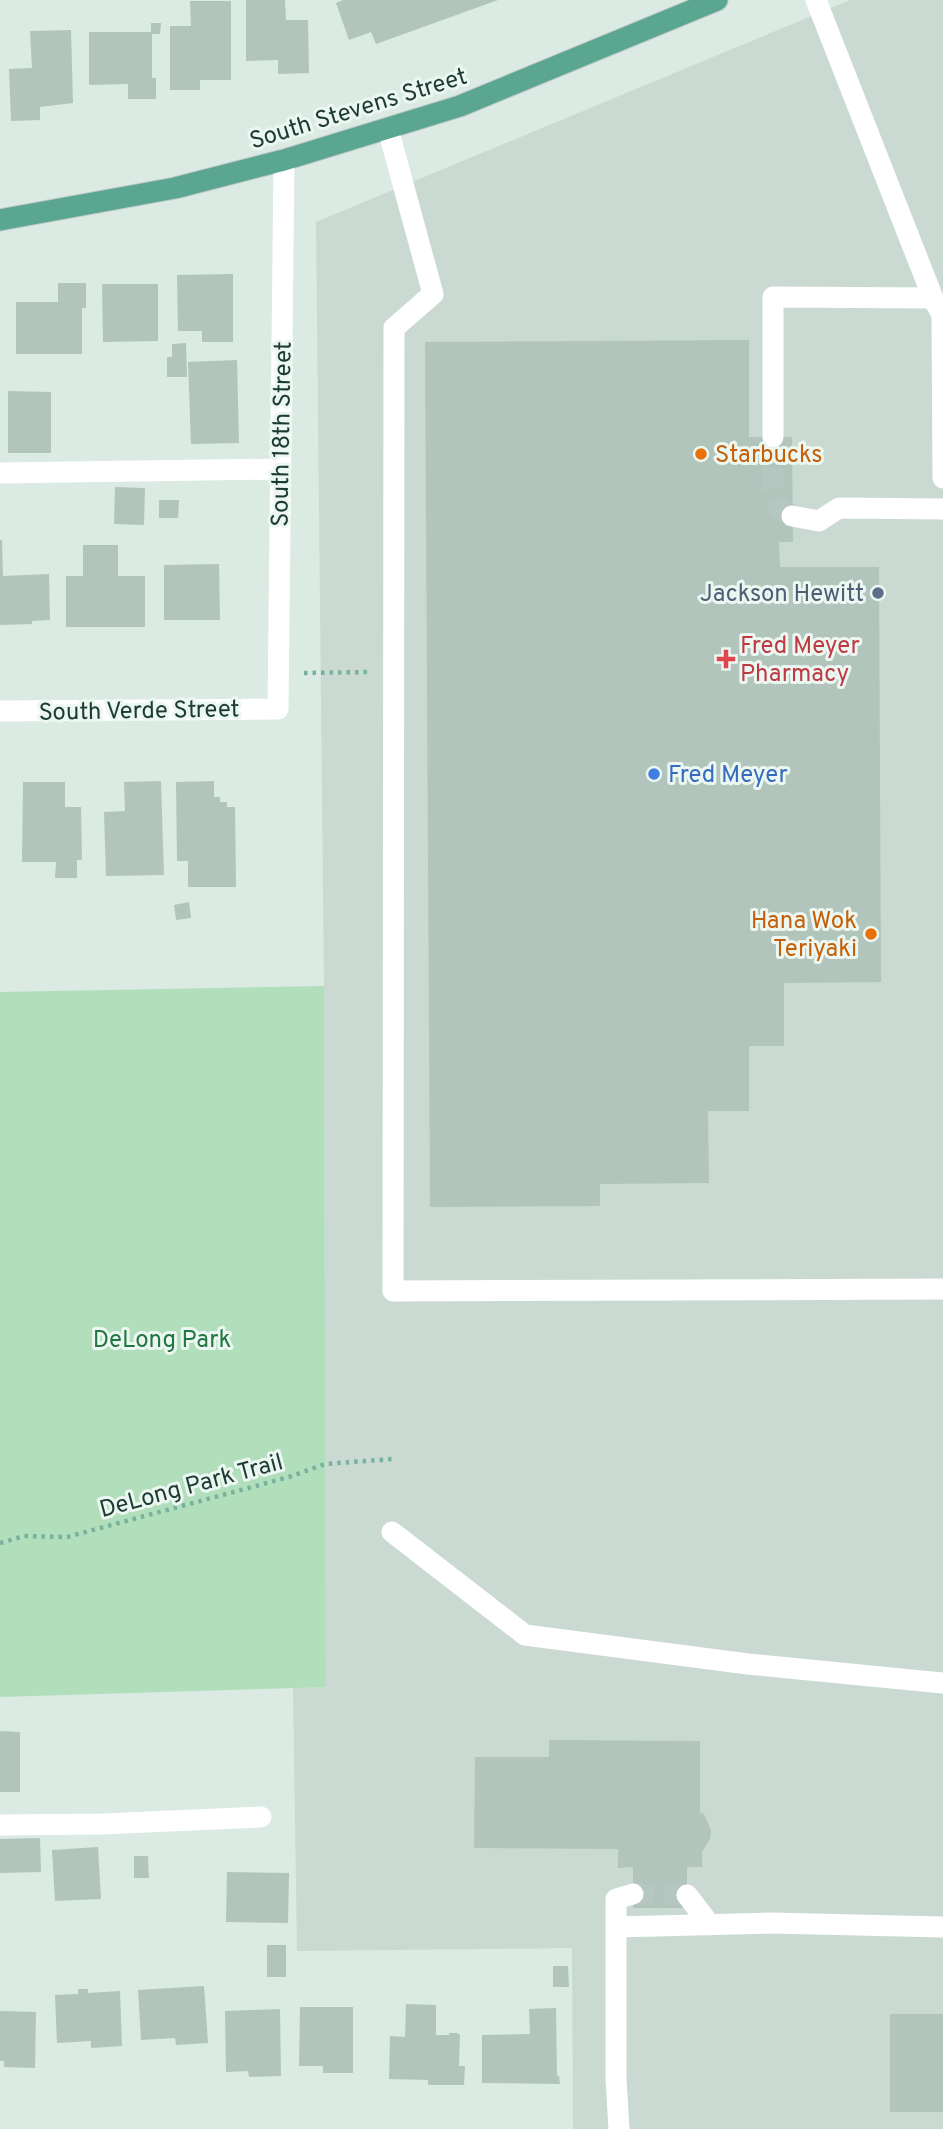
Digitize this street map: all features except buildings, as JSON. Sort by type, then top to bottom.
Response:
[{"type":"main road","name":"South Stevens Street","points":[[0,220],[175,188],[284,160],[460,106],[717,0]]},
{"type":"street","points":[[816,0],[942,315],[943,478]]},
{"type":"street","points":[[388,128],[433,294],[394,328],[393,1291],[943,1289]]},
{"type":"street","name":"South 18th Street","points":[[278,709],[284,160]]},
{"type":"street","points":[[773,437],[773,297],[933,298]]},
{"type":"street","points":[[0,473],[281,469]]},
{"type":"street","points":[[792,516],[819,521],[839,508],[943,509]]},
{"type":"street","name":"South Verde Street","points":[[0,711],[278,709]]},
{"type":"street","points":[[392,1532],[525,1635],[748,1664],[943,1683]]},
{"type":"street","points":[[0,1825],[102,1824],[261,1817]]},
{"type":"street","points":[[687,1895],[710,1925]]},
{"type":"street","points":[[619,2129],[615,1927],[624,1897]]},
{"type":"street","points":[[615,1927],[771,1923],[943,1927]]},
{"type":"path","points":[[278,674],[395,672]]},
{"type":"path","name":"DeLong Park Trail","points":[[0,1543],[24,1536],[68,1537],[289,1477],[325,1464],[392,1459]]},
{"type":"shaded area","points":[[850,0],[943,0],[943,2129],[573,2129],[572,1948],[297,1951],[293,1688],[326,1687],[324,986],[316,222]]},
{"type":"green space","name":"DeLong Park","points":[[324,986],[326,1687],[0,1697],[0,992]]},
{"type":"tunnel","points":[[773,437],[773,485],[778,505],[792,516]]},
{"type":"tunnel","points":[[633,1894],[687,1895]]},
{"type":"place","name":"Starbucks","points":[[701,454]]},
{"type":"place","name":"Jackson Hewitt","points":[[878,593]]},
{"type":"place","name":"Fred Meyer Pharmacy","points":[[726,659]]},
{"type":"place","name":"Fred Meyer","points":[[654,774]]},
{"type":"place","name":"Hana Wok Teriyaki","points":[[871,934]]}]
